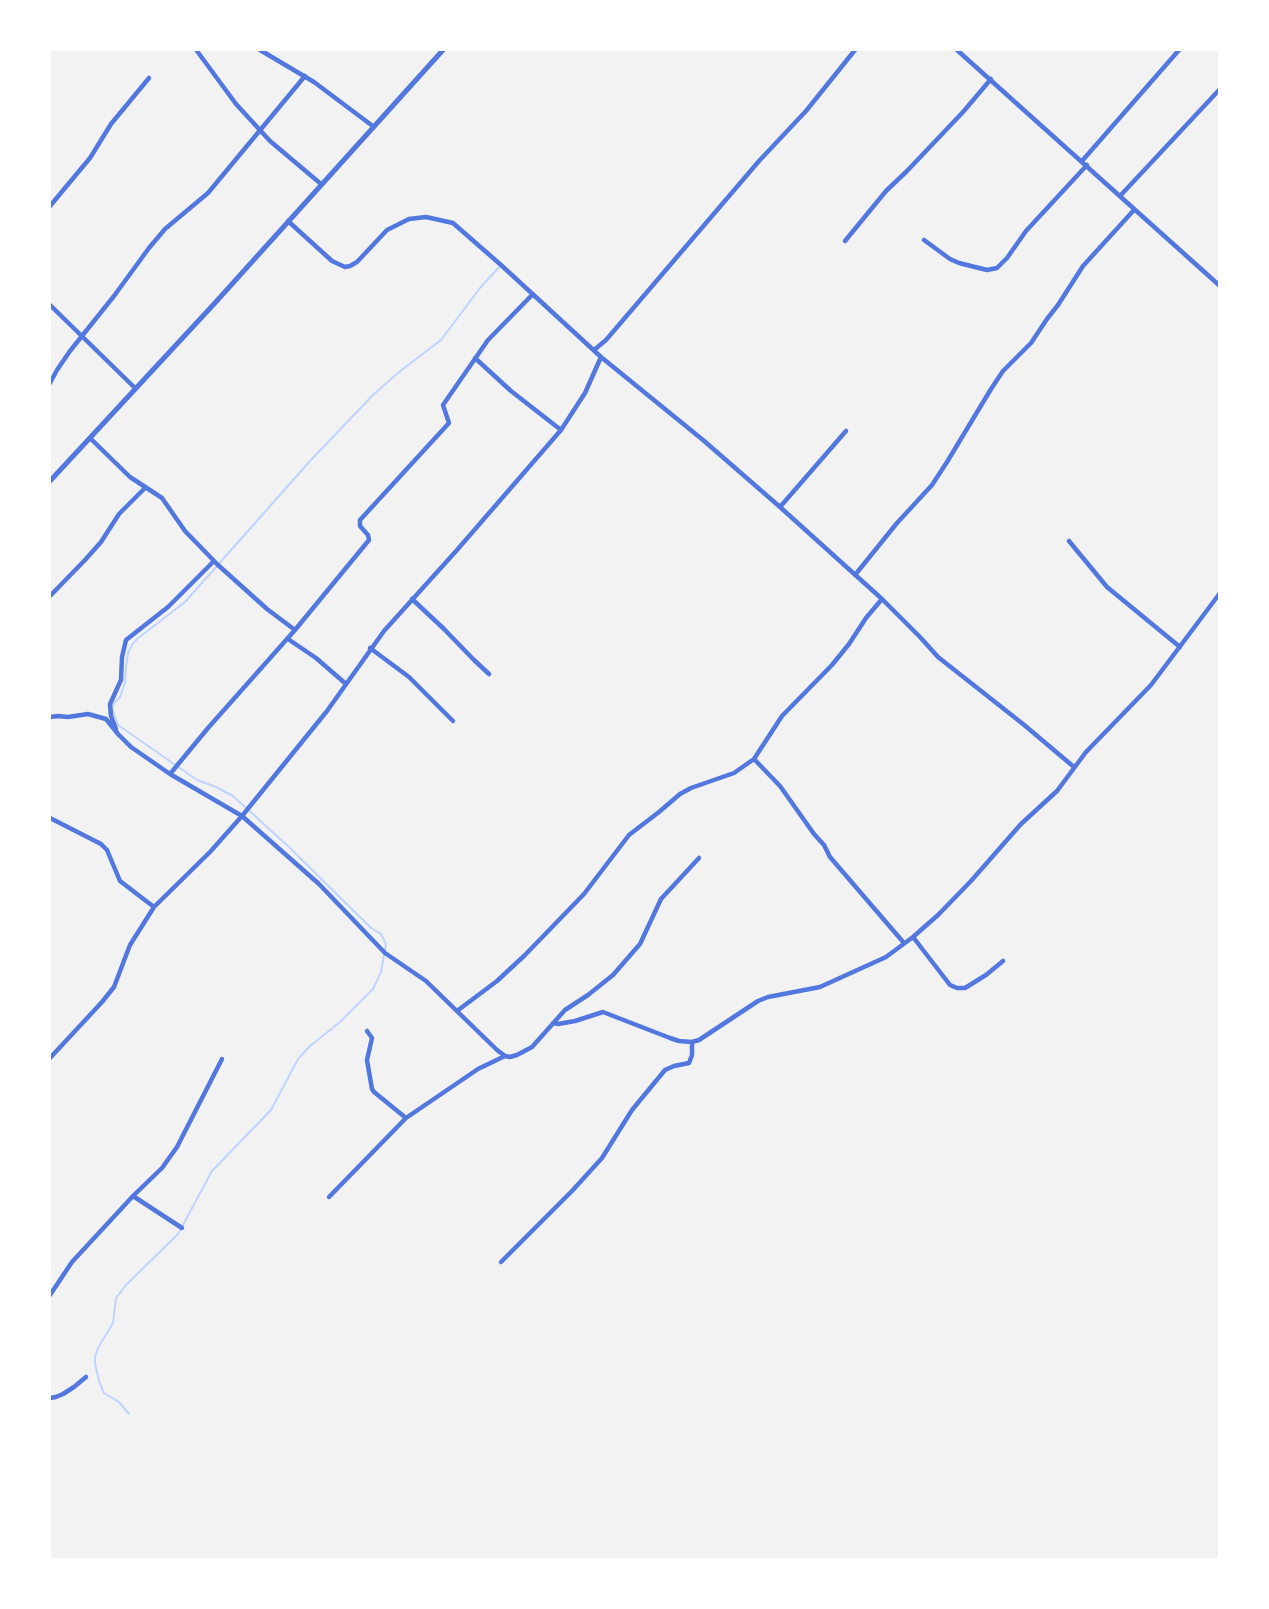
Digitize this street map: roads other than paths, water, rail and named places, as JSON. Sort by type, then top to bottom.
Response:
[{"type":"street","points":[[198,50],[236,104],[270,141],[321,184]]},
{"type":"street","points":[[260,50],[305,76],[374,127]]},
{"type":"street","points":[[50,481],[214,304],[443,50]]},
{"type":"street","points":[[594,350],[606,340],[746,176],[806,111],[855,50]]},
{"type":"street","points":[[957,50],[1220,286]]},
{"type":"street","points":[[924,240],[959,263],[987,270],[997,268],[1179,50]]},
{"type":"street","points":[[50,383],[81,337],[149,248],[165,230],[208,193],[305,76]]},
{"type":"street","points":[[50,207],[90,158],[111,124],[149,78]]},
{"type":"street","points":[[845,241],[886,191],[963,112],[991,79]]},
{"type":"street","points":[[1120,196],[1220,89]]},
{"type":"street","points":[[855,575],[932,484],[991,388],[1031,343],[1083,266],[1134,210]]},
{"type":"street","points":[[288,221],[332,261],[345,267],[357,262],[387,230],[409,219],[426,217],[453,223],[601,357],[703,440],[780,507],[882,599],[938,657],[1074,767]]},
{"type":"street","points":[[170,774],[288,639],[369,540],[360,526],[360,520],[449,423],[443,405],[488,340],[533,294]]},
{"type":"street","points":[[50,305],[135,388]]},
{"type":"street","points":[[50,1058],[114,987],[130,945],[154,907],[210,852],[242,816],[327,711],[370,648],[561,430],[585,393],[601,357]]},
{"type":"street","points":[[475,358],[511,391],[561,430]]},
{"type":"street","points":[[780,507],[846,431]]},
{"type":"street","points":[[90,438],[130,477],[162,498],[185,531],[214,561],[267,609],[295,630]]},
{"type":"street","points":[[50,596],[101,542],[119,514],[145,488]]},
{"type":"street","points":[[1069,541],[1107,587],[1180,647]]},
{"type":"street","points":[[118,734],[111,716],[110,704],[121,680],[122,657],[126,640],[168,607],[214,561]]},
{"type":"street","points":[[553,1023],[575,1022],[603,1012],[670,1038],[692,1042],[699,1040],[758,1001],[768,997],[810,990],[886,957],[913,937],[951,901],[1021,824],[1057,791],[1074,767],[1103,734],[1151,685],[1220,593]]},
{"type":"street","points":[[412,599],[489,674]]},
{"type":"street","points":[[457,1011],[525,955],[584,894],[629,835],[680,794],[734,773],[754,759],[782,716],[832,665],[882,599]]},
{"type":"street","points":[[288,639],[316,658],[346,684]]},
{"type":"street","points":[[370,648],[409,677],[453,721]]},
{"type":"street","points":[[50,717],[88,714],[106,719],[131,747],[170,774],[242,816],[319,884],[385,953],[416,974],[505,1056]]},
{"type":"street","points":[[754,759],[780,786],[824,845],[830,857],[904,943]]},
{"type":"street","points":[[50,818],[101,844],[107,850],[120,881],[154,907]]},
{"type":"street","points":[[329,1197],[406,1118],[478,1069],[505,1056],[514,1056],[527,1050],[565,1010],[613,975],[640,944],[661,899],[699,858]]},
{"type":"street","points":[[913,937],[950,985],[957,988],[965,988],[1003,961]]},
{"type":"street","points":[[367,1031],[372,1038],[368,1060],[372,1089],[406,1118]]},
{"type":"street","points":[[501,1262],[602,1158],[632,1110],[665,1070],[688,1063],[692,1055],[692,1042]]},
{"type":"street","points":[[50,1295],[72,1262],[162,1168],[177,1148],[222,1059]]},
{"type":"street","points":[[133,1196],[182,1228]]},
{"type":"street","points":[[50,1398],[63,1394],[86,1377]]},
{"type":"waterway","points":[[129,1414],[119,1402],[104,1393],[95,1363],[98,1348],[113,1323],[116,1298],[126,1285],[178,1234],[212,1171],[271,1110],[298,1059],[373,989],[381,972],[386,944],[381,934],[371,928],[289,847],[233,796],[197,780],[118,725],[112,708],[120,697],[125,683],[128,653],[137,639],[185,602],[310,461],[373,395],[441,340],[480,288],[501,265]]}]
